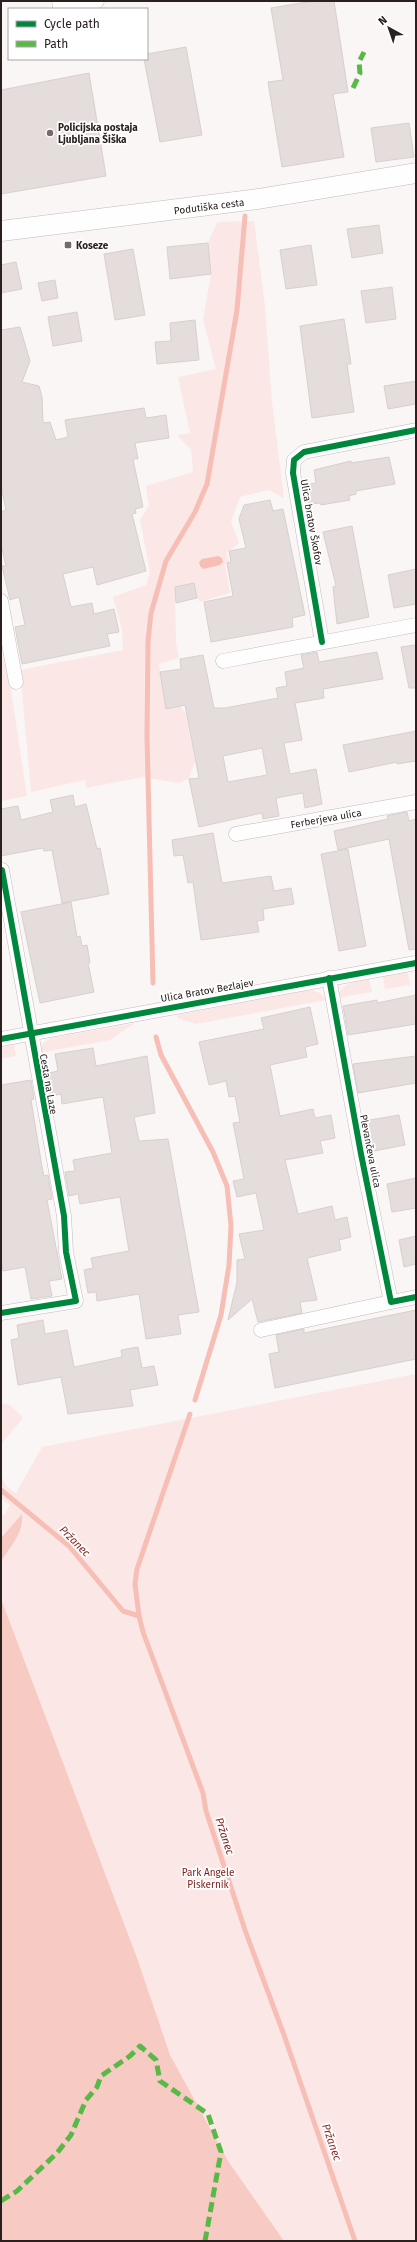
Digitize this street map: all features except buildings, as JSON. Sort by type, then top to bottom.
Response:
[{"type":"main road","name":"Podutiška cesta","points":[[1,231],[258,199],[416,173]]},
{"type":"street","points":[[59,1],[60,8],[97,1]]},
{"type":"street","name":"Ulica bratov Škofov","points":[[322,642],[293,473],[294,460],[304,452],[416,430]]},
{"type":"street","points":[[1,601],[16,682]]},
{"type":"street","points":[[223,660],[416,625]]},
{"type":"street","name":"Ferberjeva ulica","points":[[236,834],[416,802]]},
{"type":"street","name":"Cesta na Laze","points":[[1,1313],[76,1301],[66,1252],[64,1216],[2,870]]},
{"type":"street","name":"Ulica Bratov Bezlajev","points":[[1,1039],[416,963]]},
{"type":"street","name":"Plevančeva ulica","points":[[329,978],[391,1302]]},
{"type":"street","points":[[261,1330],[416,1297]]},
{"type":"green space","points":[[254,221],[265,306],[272,402],[284,498],[268,490],[240,497],[231,521],[239,543],[226,553],[229,561],[225,564],[230,593],[200,602],[197,598],[194,583],[175,587],[176,643],[179,658],[159,664],[166,708],[180,706],[186,714],[195,761],[189,779],[179,783],[143,777],[86,788],[85,780],[31,792],[20,670],[123,650],[122,630],[113,597],[146,585],[150,572],[140,520],[149,506],[146,486],[193,472],[191,450],[177,435],[190,433],[178,377],[216,369],[203,319],[211,274],[208,243],[217,222]]},
{"type":"green space","points":[[1,650],[11,690],[27,796],[1,801]]},
{"type":"green space","points":[[408,972],[410,985],[385,989],[383,977]]},
{"type":"green space","points":[[369,979],[372,992],[337,998],[345,986],[354,982]]},
{"type":"green space","points":[[310,990],[320,993],[326,1000],[196,1024],[177,1018],[177,1015]]},
{"type":"green space","points":[[135,1023],[110,1040],[39,1053],[42,1044],[51,1038]]},
{"type":"green space","points":[[14,1045],[16,1056],[1,1059],[1,1047]]},
{"type":"green space","name":"Park Angele Piskernik","points":[[416,1374],[416,2241],[1,2241],[1,1513],[4,1515],[10,1505],[1,1498],[1,1474],[6,1486],[16,1493],[42,1447]]},
{"type":"green space","points":[[1,1403],[10,1405],[23,1418],[1,1444]]},
{"type":"shaded area","points":[[218,556],[222,558],[223,562],[220,565],[203,569],[200,566],[199,562],[202,559]]},
{"type":"shaded area","points":[[22,1514],[19,1533],[1,1561],[1,1538]]},
{"type":"shaded area","points":[[1,1599],[137,1958],[170,2055],[228,2161],[284,2241],[1,2241]]},
{"type":"waterway","points":[[153,983],[147,737],[148,641],[151,613],[166,561],[195,512],[207,484],[237,310],[245,216]]},
{"type":"waterway","points":[[156,1037],[161,1055],[213,1152],[227,1186],[231,1226],[229,1265],[221,1315],[195,1400]]},
{"type":"waterway","points":[[139,1616],[135,1584],[137,1569],[190,1414]]},
{"type":"waterway","name":"Pržanec","points":[[1,1490],[69,1546],[123,1611],[139,1616],[143,1632],[203,1793],[206,1811],[246,1933],[284,2035],[355,2241]]},
{"type":"marked path","points":[[353,88],[360,73],[359,62],[364,52]]},
{"type":"marked path","points":[[1,2201],[17,2191],[57,2153],[71,2135],[86,2100],[97,2087],[101,2076],[130,2056],[140,2046],[156,2060],[160,2081],[208,2114],[221,2152],[205,2241]]},
{"type":"cycle path","points":[[322,642],[293,473],[294,460],[304,452],[416,430]]},
{"type":"cycle path","points":[[1,1313],[76,1301],[66,1252],[64,1216],[2,870]]},
{"type":"cycle path","points":[[1,1039],[416,963]]},
{"type":"cycle path","points":[[329,978],[361,1154],[391,1302],[416,1297]]},
{"type":"place","name":"Policijska postaja Ljubljana Šiška","points":[[50,133]]},
{"type":"place","name":"Koseze","points":[[68,245]]}]
